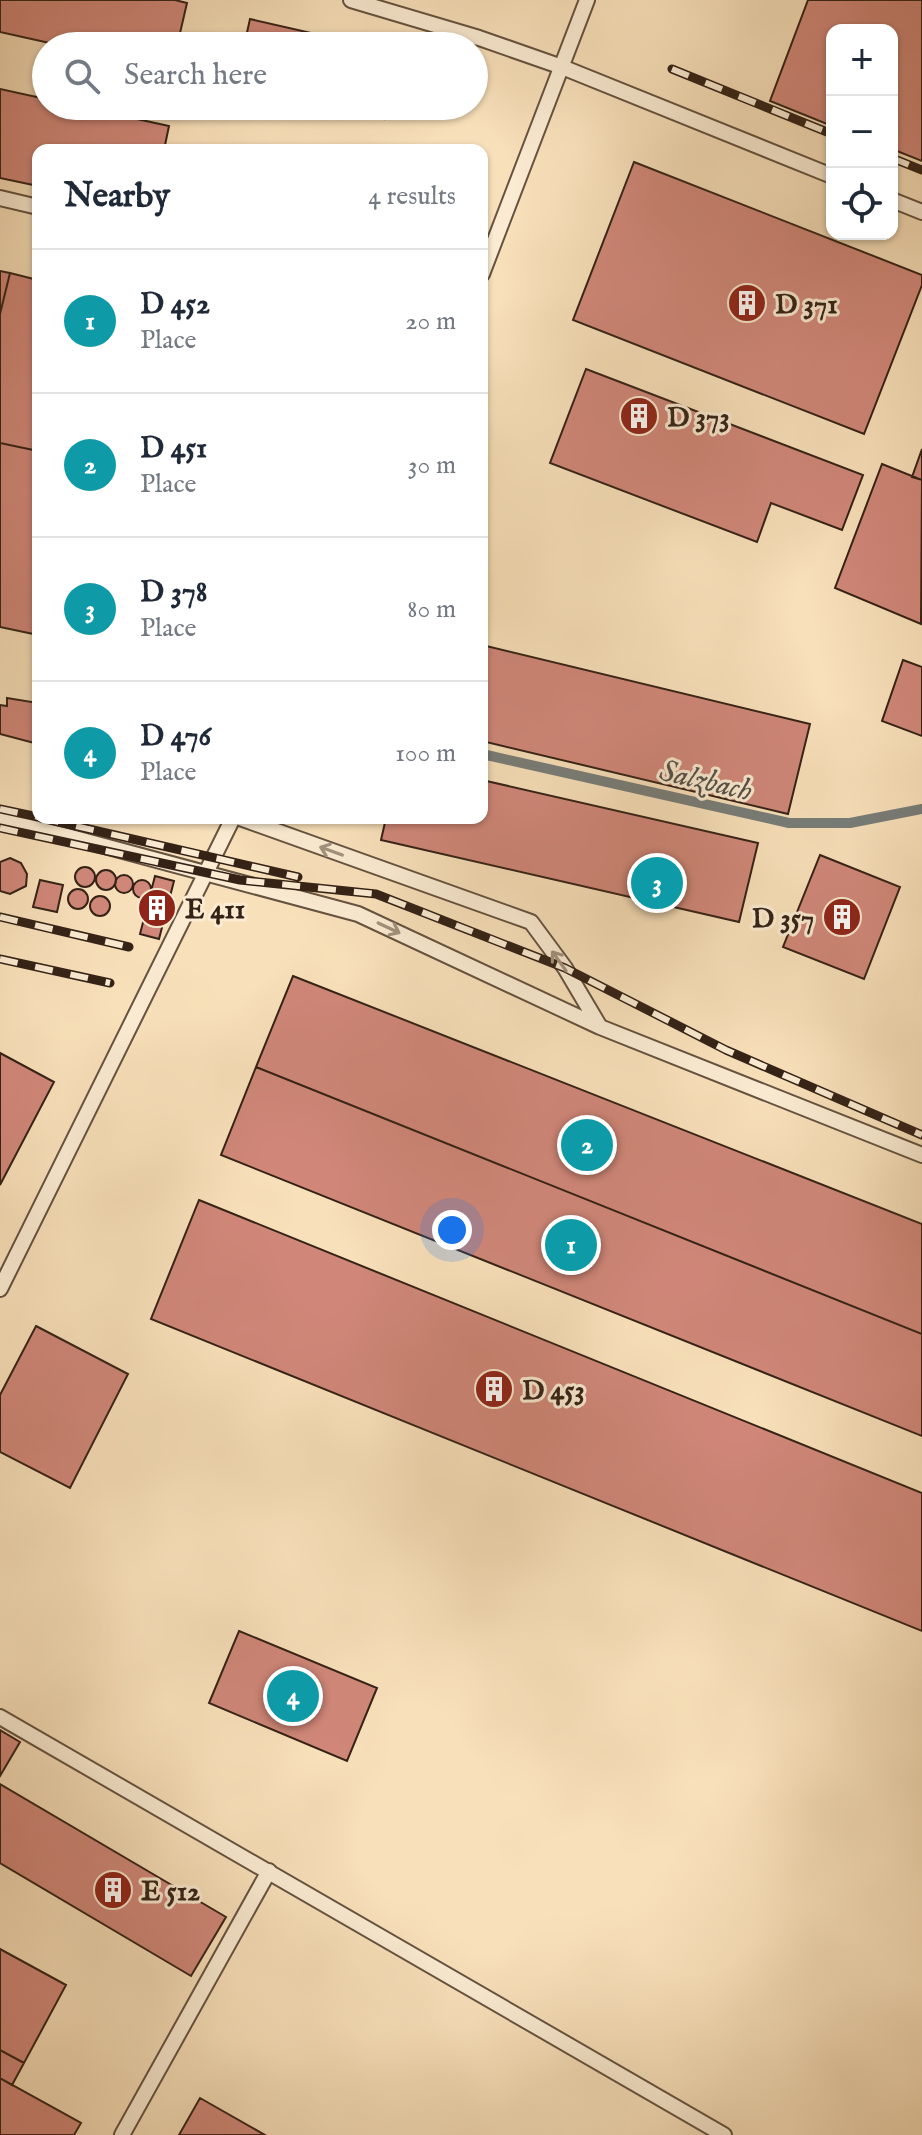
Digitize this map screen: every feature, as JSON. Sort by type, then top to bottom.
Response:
[{"type":"lane","points":[[351,0],[459,32]]},
{"type":"lane","points":[[488,258],[587,0]]},
{"type":"lane","points":[[488,41],[562,67],[826,174]]},
{"type":"lane","points":[[0,198],[32,206]]},
{"type":"lane","points":[[898,202],[922,212]]},
{"type":"lane","points":[[0,818],[358,914],[600,1027],[922,1155]]},
{"type":"lane","points":[[0,1289],[230,824]]},
{"type":"lane","points":[[257,824],[531,922],[565,968],[600,1027]]},
{"type":"lane","points":[[0,1717],[724,2135]]},
{"type":"lane","points":[[122,2135],[269,1871]]},
{"type":"building","points":[[0,0],[175,0],[187,3],[180,32],[32,32],[32,39],[0,32]]},
{"type":"building","points":[[808,0],[922,0],[922,161],[898,151],[898,24],[826,24],[826,124],[770,101]]},
{"type":"building","points":[[250,19],[307,32],[247,32]]},
{"type":"building","points":[[0,89],[32,96],[32,120],[142,120],[169,126],[165,144],[32,144],[32,185],[0,178]]},
{"type":"building","name":"D 371","points":[[634,162],[826,237],[826,240],[922,275],[922,285],[864,434],[573,320]]},
{"type":"building","points":[[0,271],[10,273],[0,314]]},
{"type":"building","points":[[10,273],[32,278],[32,450],[0,443],[0,314]]},
{"type":"building","name":"D 373","points":[[586,369],[863,475],[842,530],[771,503],[757,542],[550,463]]},
{"type":"building","points":[[0,443],[32,450],[32,634],[0,627]]},
{"type":"building","points":[[922,449],[922,480],[912,477]]},
{"type":"building","points":[[882,464],[922,480],[921,624],[835,588]]},
{"type":"building","points":[[488,646],[810,724],[788,814],[488,742]]},
{"type":"building","points":[[903,660],[922,667],[922,736],[882,721]]},
{"type":"building","points":[[7,698],[32,702],[32,742],[0,734],[0,705],[7,706]]},
{"type":"building","points":[[488,781],[758,843],[739,922],[381,840],[385,824],[488,824]]},
{"type":"building","name":"D 357","points":[[820,855],[900,887],[864,979],[783,947]]},
{"type":"building","points":[[10,858],[21,863],[27,874],[26,886],[10,894],[0,891],[0,862]]},
{"type":"building","points":[[81,867],[89,867],[95,877],[89,887],[81,887],[75,881],[75,873]]},
{"type":"building","points":[[106,870],[113,873],[116,880],[113,887],[106,890],[99,887],[96,880],[99,873]]},
{"type":"building","points":[[124,875],[133,884],[124,893],[115,884]]},
{"type":"building","name":"E 411","points":[[155,876],[174,881],[159,939],[140,934]]},
{"type":"building","points":[[40,880],[63,885],[57,912],[33,907]]},
{"type":"building","points":[[142,880],[151,889],[142,898],[133,889]]},
{"type":"building","points":[[78,889],[85,892],[88,899],[85,906],[78,909],[71,906],[68,899],[71,892]]},
{"type":"building","points":[[100,896],[107,899],[110,906],[107,913],[100,916],[93,913],[90,906],[93,899]]},
{"type":"building","points":[[293,976],[922,1224],[922,1334],[256,1067]]},
{"type":"building","points":[[0,1053],[54,1082],[0,1185]]},
{"type":"building","points":[[256,1067],[922,1334],[922,1436],[221,1155]]},
{"type":"building","name":"D 453","points":[[199,1200],[922,1493],[922,1631],[151,1319]]},
{"type":"building","points":[[36,1326],[128,1374],[70,1488],[0,1452],[0,1395]]},
{"type":"building","points":[[239,1631],[377,1688],[347,1761],[209,1703]]},
{"type":"building","points":[[0,1730],[20,1742],[0,1776]]},
{"type":"building","name":"E 512","points":[[0,1784],[226,1917],[191,1976],[0,1863]]},
{"type":"building","points":[[0,1949],[66,1985],[24,2063],[0,2050]]},
{"type":"building","points":[[0,2050],[24,2063],[12,2085],[0,2078]]},
{"type":"building","points":[[0,2078],[81,2123],[74,2135],[0,2135]]},
{"type":"building","points":[[200,2098],[265,2135],[179,2135]]},
{"type":"waterway","name":"Salzbach","points":[[488,755],[789,823],[850,823],[922,809]]},
{"type":"railway","points":[[672,69],[826,132]]},
{"type":"railway","points":[[898,160],[922,170]]},
{"type":"railway","points":[[0,809],[32,816]]},
{"type":"railway","points":[[67,824],[298,877]]},
{"type":"railway","points":[[0,828],[240,880],[376,894],[565,968],[726,1050],[922,1135]]},
{"type":"railway","points":[[0,917],[129,947]]},
{"type":"railway","points":[[0,959],[110,983]]},
{"type":"place","name":"D 371","points":[[747,303]]},
{"type":"place","name":"D 373","points":[[639,416]]},
{"type":"place","name":"D 378","points":[[657,883]]},
{"type":"place","name":"E 411","points":[[157,908]]},
{"type":"place","name":"D 357","points":[[842,917]]},
{"type":"place","name":"D 451","points":[[587,1145]]},
{"type":"place","name":"D 452","points":[[571,1245]]},
{"type":"place","name":"D 453","points":[[494,1389]]},
{"type":"place","name":"D 476","points":[[293,1696]]},
{"type":"place","name":"E 512","points":[[113,1890]]}]
